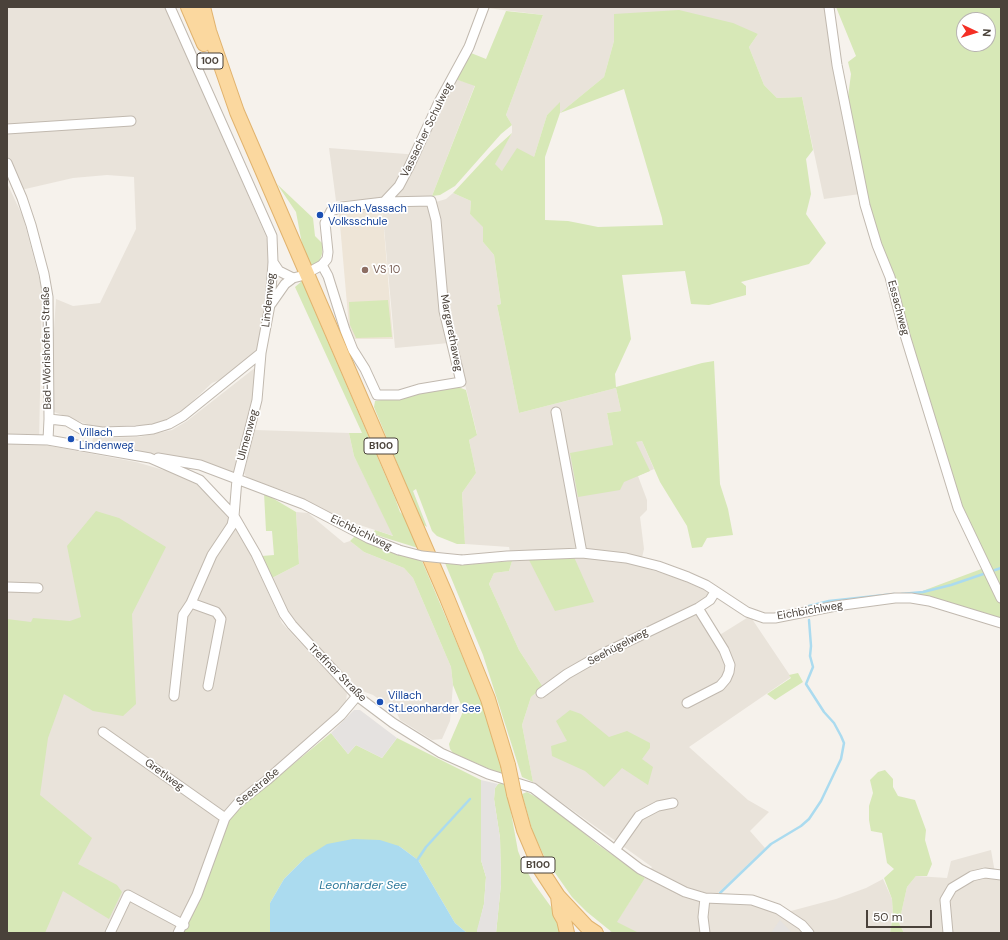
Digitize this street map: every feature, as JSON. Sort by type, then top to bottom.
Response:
[{"type":"main road","name":"100","points":[[188,7],[225,100],[237,112]]},
{"type":"main road","name":"B100","points":[[203,7],[209,31],[237,112],[447,598],[488,700],[508,766],[524,830],[531,849],[541,870],[558,896],[587,927],[596,933]]},
{"type":"main road","points":[[209,31],[212,15],[210,7]]},
{"type":"main road","name":"B100","points":[[558,896],[560,913],[564,920],[567,933]]},
{"type":"street","name":"Lindenweg","points":[[170,7],[269,228],[273,246],[273,262],[270,305],[262,353]]},
{"type":"street","name":"Vassacher Schulweg","points":[[384,202],[399,186],[409,167],[438,104],[469,47],[484,7]]},
{"type":"street","name":"Essachweg","points":[[829,7],[837,64],[865,206],[877,245],[890,277],[905,335],[958,508],[1001,598]]},
{"type":"street","points":[[7,129],[131,121]]},
{"type":"street","name":"Bad-Wörishofen-Straße","points":[[7,163],[22,198],[31,225],[44,274],[48,297],[49,419]]},
{"type":"street","name":"Margarethaweg","points":[[322,265],[328,276],[353,350],[365,369],[377,396],[399,395],[419,389],[461,382],[444,311],[436,220],[432,201],[384,202]]},
{"type":"street","points":[[311,271],[322,265],[327,259],[328,252],[325,223],[331,211],[342,207],[384,202]]},
{"type":"street","points":[[270,305],[276,295],[297,277],[280,271],[273,262]]},
{"type":"street","points":[[48,440],[49,419],[66,421],[81,429],[102,432],[153,429],[183,416],[262,353]]},
{"type":"street","name":"Ulmenweg","points":[[234,516],[237,479],[257,400],[262,353]]},
{"type":"street","points":[[556,412],[582,553]]},
{"type":"street","name":"Treffner Straße","points":[[7,439],[48,440],[150,458],[200,480],[234,516],[256,554],[284,614],[292,625],[357,696],[393,723],[440,753],[488,774],[533,788],[640,869],[685,892],[705,898],[752,900],[771,906],[802,925],[809,933]]},
{"type":"street","name":"Eichbichlweg","points":[[150,458],[174,459],[200,464],[303,504],[368,538],[400,550],[440,559],[462,560],[508,556],[582,553],[626,558],[658,566],[688,577],[748,612],[764,618],[775,618],[836,606],[894,598],[911,598],[929,601],[1001,623]]},
{"type":"street","points":[[174,696],[183,615],[191,603],[206,567],[232,525],[234,516]]},
{"type":"street","points":[[7,587],[38,588]]},
{"type":"street","name":"Seehügelweg","points":[[541,694],[567,674],[602,654],[698,608],[710,600],[715,592]]},
{"type":"street","points":[[191,603],[216,612],[221,619],[208,686]]},
{"type":"street","points":[[687,703],[720,686],[726,679],[730,665],[724,650],[698,608]]},
{"type":"street","name":"Seestraße","points":[[178,933],[184,925],[197,895],[225,818],[238,803],[267,780],[341,715],[357,696]]},
{"type":"street","name":"Gretlweg","points":[[103,732],[225,818]]},
{"type":"street","points":[[615,850],[639,816],[658,806],[673,804]]},
{"type":"street","points":[[948,933],[945,900],[952,888],[972,876],[985,873],[1001,875]]},
{"type":"street","points":[[110,933],[128,895],[184,925]]},
{"type":"street","points":[[705,898],[703,917],[705,933]]},
{"type":"shaded area","points":[[7,7],[166,7],[271,248],[267,315],[259,354],[224,378],[212,383],[181,412],[165,421],[146,425],[95,427],[54,412],[51,374],[56,299],[73,306],[100,303],[136,229],[134,177],[107,175],[73,178],[21,190],[7,156]]},
{"type":"shaded area","points":[[487,7],[827,7],[860,194],[824,199],[802,97],[777,98],[764,85],[749,47],[758,34],[614,14],[614,41],[604,77],[560,113],[560,103],[547,115],[534,157],[502,171],[494,164],[512,133],[512,125],[506,115],[543,15]]},
{"type":"shaded area","points":[[455,79],[475,85],[432,196],[336,201],[329,148],[419,155]]},
{"type":"shaded area","points":[[7,183],[23,217],[42,289],[39,444],[136,462],[181,475],[199,485],[209,494],[229,519],[251,555],[282,623],[347,693],[346,702],[299,751],[224,812],[183,917],[171,933],[7,933]]},
{"type":"shaded area","points":[[453,193],[471,201],[470,214],[484,227],[483,242],[494,255],[501,304],[497,305],[519,413],[616,388],[621,411],[607,413],[613,445],[642,441],[654,469],[638,476],[647,500],[647,510],[640,517],[644,549],[640,566],[682,580],[708,592],[707,598],[698,603],[718,636],[750,616],[791,677],[689,747],[748,800],[769,812],[750,831],[765,848],[717,894],[750,897],[787,912],[836,899],[866,888],[883,879],[892,899],[893,915],[890,933],[610,932],[652,867],[533,782],[522,725],[531,697],[543,687],[519,650],[489,584],[494,573],[509,571],[512,561],[509,547],[465,544],[462,493],[476,473],[469,440],[477,434],[447,310],[436,202],[446,199]]},
{"type":"shaded area","points":[[425,204],[431,211],[449,343],[395,348],[382,206]]},
{"type":"shaded area","name":"VS 10","points":[[382,206],[393,339],[353,339],[349,327],[339,213]]},
{"type":"shaded area","points":[[256,367],[253,407],[234,476],[195,461],[92,443],[93,438],[139,437],[172,430],[187,421]]},
{"type":"shaded area","points":[[255,430],[349,433],[354,456],[394,536],[350,522],[291,493],[247,478],[244,473]]},
{"type":"shaded area","points":[[296,512],[308,513],[344,543],[350,541],[364,552],[404,568],[413,578],[451,667],[453,685],[450,721],[442,739],[432,740],[400,720],[396,711],[373,695],[357,689],[341,674],[290,615],[280,598],[272,578],[299,564]]},
{"type":"shaded area","points":[[354,710],[360,710],[397,738],[382,758],[356,745],[348,754],[331,733]]},
{"type":"shaded area","points":[[481,780],[498,784],[495,788],[494,799],[500,838],[501,884],[496,933],[477,933],[484,904],[486,877],[481,860]]},
{"type":"shaded area","points":[[991,850],[995,873],[1001,872],[1001,933],[904,933],[899,923],[907,887],[916,876],[947,878],[951,861]]},
{"type":"shaded area","points":[[780,920],[792,933],[771,933]]},
{"type":"green space","points":[[836,7],[1001,7],[1001,592],[966,520],[873,224],[847,105],[851,74],[848,62],[856,56]]},
{"type":"green space","points":[[679,10],[733,23],[758,34],[749,47],[764,85],[777,98],[802,97],[813,150],[806,159],[811,194],[806,214],[826,243],[809,264],[741,282],[746,286],[746,295],[709,305],[691,304],[685,271],[622,275],[631,339],[615,374],[616,387],[714,361],[720,484],[728,509],[733,535],[707,538],[702,547],[692,548],[687,526],[660,482],[642,441],[636,442],[650,471],[624,482],[620,490],[578,497],[570,453],[613,445],[607,413],[621,411],[616,388],[519,413],[497,305],[501,304],[494,255],[483,242],[483,227],[470,214],[471,201],[453,193],[492,151],[512,133],[495,164],[502,171],[517,148],[534,157],[547,115],[560,102],[560,113],[604,77],[614,41],[614,14]],"holes":[[[624,89],[663,225],[598,227],[568,221],[545,220],[545,157],[560,113]]]},
{"type":"green space","points":[[506,11],[543,15],[506,115],[512,125],[501,134],[455,186],[440,195],[432,196],[475,86],[455,79],[471,53],[486,59]]},
{"type":"green space","points":[[277,184],[313,218],[315,236],[323,244],[319,262],[311,267],[302,244],[296,212]]},
{"type":"green space","points":[[302,281],[400,512],[404,516],[418,548],[373,534],[375,530],[393,536],[354,456],[349,433],[362,433],[295,287]]},
{"type":"green space","points":[[388,300],[392,337],[356,338],[350,325],[349,302]]},
{"type":"green space","points":[[458,387],[466,390],[477,435],[469,440],[476,473],[462,493],[465,544],[457,544],[437,536],[432,531],[416,489],[413,491],[427,527],[422,524],[374,407],[375,401]]},
{"type":"green space","points":[[264,493],[296,512],[299,564],[272,578],[262,556],[274,555],[272,531],[266,531]]},
{"type":"green space","points":[[96,511],[119,518],[166,547],[132,614],[136,704],[123,716],[93,711],[64,694],[48,738],[40,795],[92,838],[78,864],[117,885],[122,892],[109,919],[63,891],[45,933],[7,933],[7,619],[31,622],[33,618],[70,621],[81,617],[67,546]]},
{"type":"green space","points":[[355,536],[387,551],[422,561],[484,707],[503,773],[496,772],[453,753],[450,749],[449,744],[462,714],[462,707],[453,685],[451,667],[413,578],[404,568],[364,552],[350,541]]},
{"type":"green space","points":[[574,557],[594,602],[555,611],[528,558]]},
{"type":"green space","points":[[512,561],[509,571],[494,573],[489,584],[519,650],[543,687],[531,697],[522,725],[533,782],[522,777],[483,655],[445,563],[461,565]]},
{"type":"green space","points":[[984,568],[1001,603],[1001,622],[919,595],[917,593]]},
{"type":"green space","points":[[798,673],[803,682],[775,700],[767,694],[791,678],[789,675]]},
{"type":"green space","points":[[570,710],[581,714],[609,737],[627,731],[650,743],[650,748],[642,759],[653,767],[648,785],[622,768],[604,787],[585,771],[552,756],[551,746],[567,741],[556,721]]},
{"type":"green space","points":[[331,733],[348,754],[356,745],[382,758],[397,738],[481,780],[481,860],[486,877],[484,904],[477,933],[467,933],[455,923],[418,860],[399,846],[305,858],[284,879],[270,903],[270,933],[182,933],[227,824],[234,813]]},
{"type":"green space","points":[[885,770],[893,779],[893,787],[898,796],[915,800],[926,830],[925,840],[932,864],[927,876],[916,876],[907,887],[899,923],[904,933],[890,933],[893,915],[892,899],[884,878],[894,869],[887,863],[882,833],[871,831],[869,820],[869,806],[873,793],[870,780],[878,772]]},
{"type":"green space","points":[[501,783],[506,785],[518,851],[524,866],[533,882],[554,911],[563,933],[496,933],[501,884],[500,838],[494,799],[495,788]]},
{"type":"green space","points":[[527,792],[550,805],[597,844],[645,878],[617,922],[639,933],[613,933],[587,912],[572,897],[546,860],[533,833],[522,794]]},
{"type":"water","name":"Leonharder See","points":[[353,839],[380,840],[399,846],[418,860],[455,923],[467,933],[270,933],[270,903],[284,879],[305,858],[327,844]]},
{"type":"waterway","points":[[901,594],[923,592],[951,585],[1001,568]]},
{"type":"waterway","points":[[809,606],[829,601],[894,594]]},
{"type":"waterway","points":[[720,893],[771,844],[801,826],[809,819],[821,801],[841,759],[844,743],[841,736],[834,723],[824,712],[806,684],[813,667],[810,656],[811,646],[809,620]]},
{"type":"waterway","points":[[416,862],[426,847],[470,799]]},
{"type":"place","name":"Villach Vassach Volksschule","points":[[320,215]]},
{"type":"place","name":"VS 10","points":[[365,270]]},
{"type":"place","name":"Villach Lindenweg","points":[[71,439]]},
{"type":"place","name":"Villach St.Leonharder See","points":[[380,702]]}]
